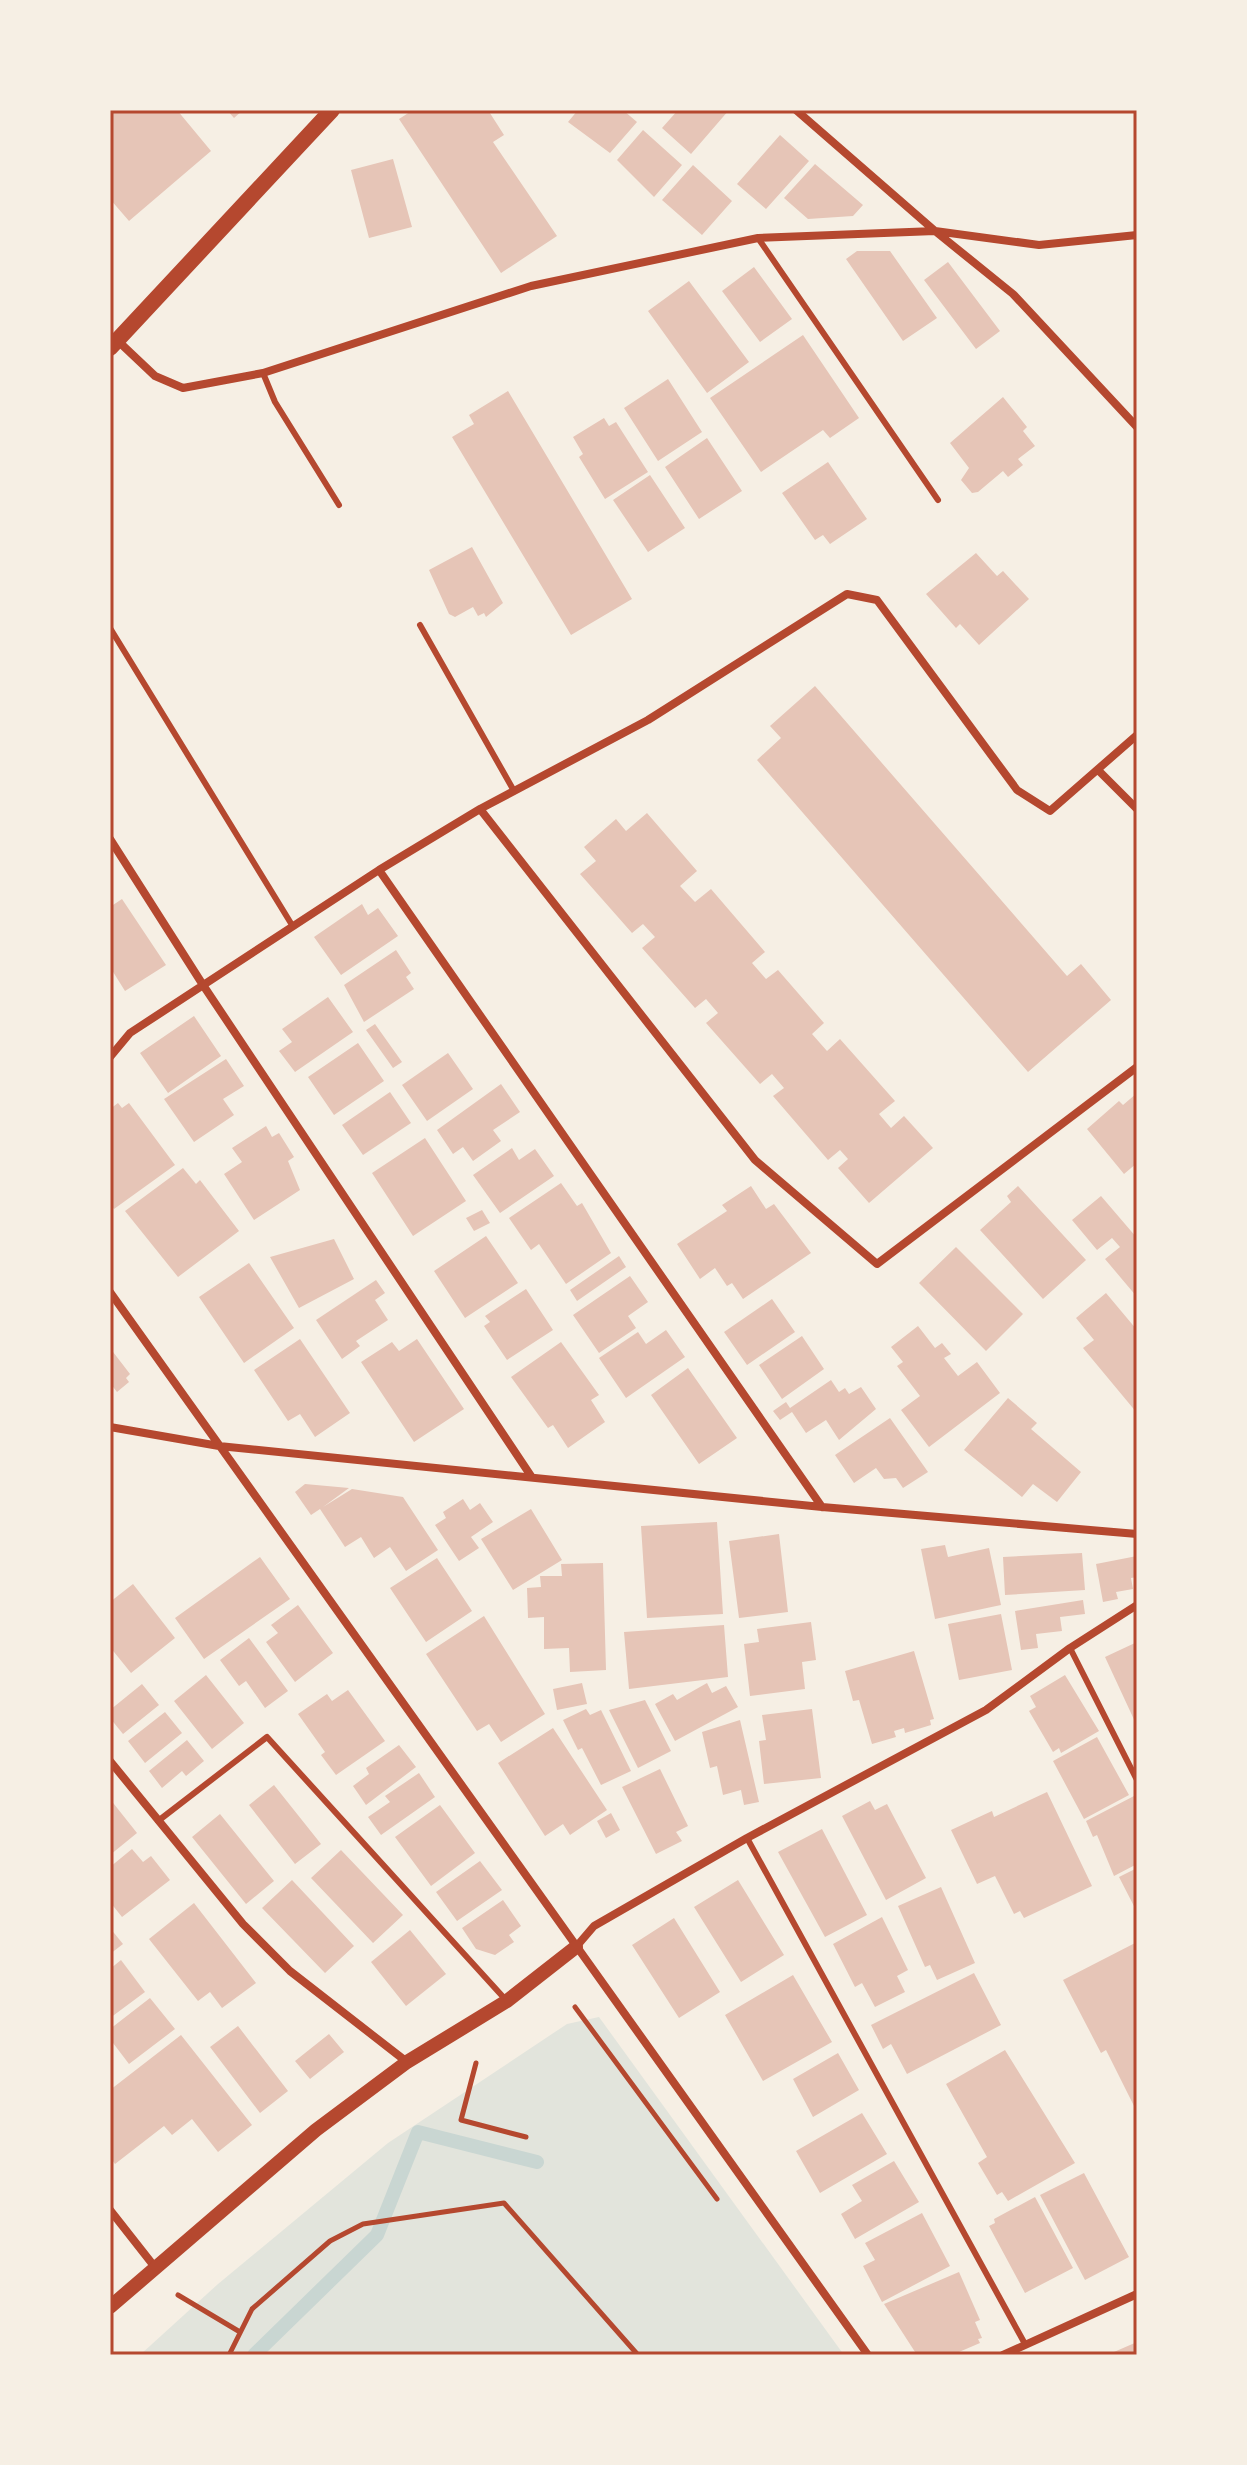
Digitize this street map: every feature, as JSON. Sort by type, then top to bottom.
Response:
[{"type":"main road","points":[[114,344],[332,110]]},
{"type":"street","points":[[796,110],[1013,294],[1137,427]]},
{"type":"street","points":[[114,344],[155,376],[183,388],[263,373],[531,286],[758,238],[935,231],[1039,245],[1137,235]]},
{"type":"street","points":[[110,1057],[130,1033],[379,870],[480,809],[648,720],[847,594],[877,600],[1017,790],[1050,811],[1137,735]]},
{"type":"street","points":[[1098,770],[1137,809]]},
{"type":"street","points":[[480,809],[755,1160],[877,1264],[1137,1067]]},
{"type":"street","points":[[110,839],[203,985],[531,1476]]},
{"type":"street","points":[[379,870],[822,1507]]},
{"type":"street","points":[[110,1292],[868,2355]]},
{"type":"street","points":[[110,1427],[219,1446],[822,1507],[1137,1534]]},
{"type":"street","points":[[110,2307],[154,2266],[316,2130],[407,2062],[507,2001],[576,1947],[594,1926],[747,1838],[986,1710],[1070,1648],[1137,1605]]},
{"type":"street","points":[[110,1761],[243,1924],[290,1971],[407,2062]]},
{"type":"street","points":[[110,2210],[154,2266]]},
{"type":"street","points":[[1003,2355],[1137,2294]]},
{"type":"lane","points":[[758,238],[938,500]]},
{"type":"lane","points":[[263,373],[275,402],[339,505]]},
{"type":"lane","points":[[420,625],[514,791]]},
{"type":"lane","points":[[110,628],[292,925]]},
{"type":"lane","points":[[1070,1648],[1137,1780]]},
{"type":"lane","points":[[158,1821],[267,1737],[507,2001]]},
{"type":"lane","points":[[747,1838],[1025,2344]]},
{"type":"path","points":[[575,2007],[722,2206]]},
{"type":"path","points":[[476,2063],[461,2120],[526,2137]]},
{"type":"path","points":[[229,2355],[252,2309],[330,2241],[363,2224],[504,2203],[638,2355]]},
{"type":"path","points":[[178,2295],[240,2332]]},
{"type":"shaded area","points":[[599,2017],[844,2355],[140,2355],[218,2284],[388,2143],[567,2024]]},
{"type":"building","points":[[110,110],[177,110],[211,151],[129,221],[110,199]]},
{"type":"building","points":[[227,110],[243,110],[234,118]]},
{"type":"building","points":[[413,110],[488,110],[504,135],[493,142],[557,236],[501,273],[399,119]]},
{"type":"building","points":[[578,110],[623,110],[637,122],[610,153],[568,122]]},
{"type":"building","points":[[678,110],[729,110],[691,154],[662,128]]},
{"type":"building","points":[[643,130],[682,165],[654,197],[617,160]]},
{"type":"building","points":[[780,135],[809,161],[766,209],[737,184]]},
{"type":"building","points":[[393,159],[412,227],[369,238],[351,170]]},
{"type":"building","points":[[815,164],[863,205],[853,216],[808,219],[784,198]]},
{"type":"building","points":[[693,165],[732,201],[702,235],[662,200]]},
{"type":"building","points":[[857,251],[890,251],[937,318],[903,341],[846,259]]},
{"type":"building","points":[[948,262],[1000,331],[976,349],[924,280]]},
{"type":"building","points":[[754,267],[792,319],[760,342],[722,291]]},
{"type":"building","points":[[689,281],[749,362],[707,393],[648,311]]},
{"type":"building","points":[[803,335],[859,418],[830,438],[823,430],[761,472],[710,398]]},
{"type":"building","points":[[668,379],[702,432],[658,461],[624,408]]},
{"type":"building","points":[[508,391],[632,599],[571,635],[452,437],[474,424],[469,415]]},
{"type":"building","points":[[1003,397],[1027,427],[1023,431],[1035,446],[1018,459],[1023,465],[1008,477],[1003,471],[978,492],[972,493],[961,480],[969,468],[950,443]]},
{"type":"building","points":[[604,418],[609,426],[616,422],[648,472],[605,499],[579,457],[583,454],[573,437]]},
{"type":"building","points":[[707,438],[742,491],[699,519],[665,467]]},
{"type":"building","points":[[828,462],[867,519],[830,544],[823,535],[815,540],[782,493]]},
{"type":"building","points":[[650,475],[685,528],[648,552],[613,500]]},
{"type":"building","points":[[472,547],[503,603],[486,617],[484,613],[478,616],[473,607],[455,617],[449,614],[429,570]]},
{"type":"building","points":[[976,553],[997,576],[1003,571],[1029,599],[979,645],[960,624],[956,628],[926,594]]},
{"type":"building","points":[[815,686],[1067,976],[1081,964],[1111,1000],[1028,1072],[757,760],[781,738],[770,726]]},
{"type":"building","points":[[647,813],[697,871],[680,886],[695,902],[711,889],[765,952],[752,963],[766,979],[778,970],[824,1023],[812,1034],[827,1051],[840,1039],[895,1101],[879,1114],[891,1128],[904,1116],[933,1148],[869,1203],[838,1168],[848,1159],[840,1150],[828,1160],[773,1096],[784,1088],[772,1074],[760,1084],[706,1023],[718,1013],[706,999],[695,1008],[642,948],[655,937],[643,924],[632,933],[580,874],[596,861],[584,847],[616,819],[626,831]]},
{"type":"building","points":[[122,899],[166,965],[125,991],[110,967],[110,907]]},
{"type":"building","points":[[362,904],[368,915],[378,908],[398,936],[341,975],[314,937]]},
{"type":"building","points":[[396,950],[411,973],[406,977],[414,989],[364,1022],[344,985]]},
{"type":"building","points":[[328,997],[353,1032],[295,1072],[279,1051],[292,1042],[282,1029]]},
{"type":"building","points":[[194,1016],[221,1056],[168,1093],[140,1053]]},
{"type":"building","points":[[375,1024],[402,1062],[393,1068],[366,1030]]},
{"type":"building","points":[[358,1043],[384,1081],[334,1115],[308,1077]]},
{"type":"building","points":[[448,1053],[473,1089],[427,1121],[402,1085]]},
{"type":"building","points":[[226,1059],[244,1086],[223,1099],[234,1115],[194,1142],[164,1099]]},
{"type":"building","points":[[501,1084],[520,1112],[493,1130],[501,1141],[473,1161],[463,1147],[453,1154],[437,1130]]},
{"type":"building","points":[[390,1092],[411,1123],[363,1155],[342,1125]]},
{"type":"building","points":[[1137,1093],[1137,1163],[1124,1174],[1087,1129],[1119,1101],[1123,1105]]},
{"type":"building","points":[[118,1103],[122,1108],[129,1103],[175,1165],[114,1209],[110,1204],[110,1109]]},
{"type":"building","points":[[266,1126],[272,1137],[279,1133],[294,1157],[288,1161],[300,1190],[254,1220],[224,1174],[242,1162],[232,1148]]},
{"type":"building","points":[[425,1138],[466,1201],[413,1236],[372,1173]]},
{"type":"building","points":[[512,1148],[519,1160],[535,1149],[554,1176],[500,1213],[473,1175]]},
{"type":"building","points":[[183,1168],[196,1184],[200,1180],[239,1231],[178,1277],[125,1211]]},
{"type":"building","points":[[561,1183],[577,1206],[582,1203],[611,1253],[566,1284],[539,1244],[531,1250],[509,1218]]},
{"type":"building","points":[[751,1186],[766,1209],[774,1204],[811,1253],[743,1299],[732,1283],[727,1286],[715,1268],[700,1279],[677,1244],[727,1211],[722,1205]]},
{"type":"building","points":[[1018,1186],[1086,1260],[1043,1299],[980,1230],[1011,1202],[1007,1196]]},
{"type":"building","points":[[1101,1196],[1137,1238],[1137,1297],[1105,1259],[1120,1247],[1112,1238],[1097,1250],[1072,1220]]},
{"type":"building","points":[[482,1210],[490,1223],[474,1231],[466,1218]]},
{"type":"building","points":[[486,1236],[518,1283],[465,1318],[434,1271]]},
{"type":"building","points":[[334,1239],[354,1279],[299,1308],[270,1257]]},
{"type":"building","points":[[956,1247],[1023,1314],[986,1351],[919,1283]]},
{"type":"building","points":[[619,1256],[626,1267],[577,1301],[570,1290]]},
{"type":"building","points":[[249,1263],[294,1328],[244,1363],[199,1297]]},
{"type":"building","points":[[630,1276],[648,1302],[628,1316],[636,1328],[599,1353],[573,1315]]},
{"type":"building","points":[[376,1280],[385,1293],[375,1300],[388,1320],[356,1341],[360,1346],[342,1359],[316,1320]]},
{"type":"building","points":[[526,1289],[553,1330],[507,1360],[484,1326],[490,1322],[485,1316]]},
{"type":"building","points":[[1106,1293],[1137,1330],[1137,1413],[1083,1348],[1094,1340],[1076,1318]]},
{"type":"building","points":[[772,1299],[795,1332],[747,1365],[724,1332]]},
{"type":"building","points":[[918,1326],[935,1348],[942,1343],[951,1354],[944,1358],[958,1376],[977,1362],[1000,1393],[929,1447],[901,1410],[920,1396],[897,1366],[903,1362],[891,1347]]},
{"type":"building","points":[[666,1330],[685,1357],[626,1398],[599,1358],[638,1332],[646,1344]]},
{"type":"building","points":[[802,1336],[824,1369],[782,1399],[759,1365]]},
{"type":"building","points":[[300,1339],[350,1413],[315,1437],[300,1414],[288,1421],[254,1370]]},
{"type":"building","points":[[417,1339],[464,1409],[414,1442],[361,1362],[392,1342],[399,1351]]},
{"type":"building","points":[[561,1342],[599,1395],[591,1400],[605,1422],[568,1448],[553,1425],[548,1428],[511,1377]]},
{"type":"building","points":[[110,1348],[130,1374],[126,1378],[129,1382],[117,1392],[110,1383]]},
{"type":"building","points":[[688,1368],[737,1438],[699,1464],[651,1395]]},
{"type":"building","points":[[831,1380],[839,1392],[845,1388],[849,1394],[861,1387],[876,1409],[839,1440],[826,1420],[806,1433],[792,1412],[780,1420],[773,1411],[786,1402],[790,1408]]},
{"type":"building","points":[[1008,1398],[1037,1423],[1031,1429],[1081,1472],[1057,1502],[1033,1484],[1022,1497],[964,1450]]},
{"type":"building","points":[[890,1418],[928,1472],[903,1488],[896,1478],[884,1479],[876,1468],[854,1483],[835,1455]]},
{"type":"building","points":[[305,1484],[349,1488],[323,1507],[352,1489],[403,1497],[438,1550],[406,1571],[390,1547],[374,1558],[361,1537],[345,1547],[320,1509],[311,1515],[295,1492]]},
{"type":"building","points":[[463,1499],[470,1510],[480,1503],[493,1522],[471,1537],[479,1548],[459,1561],[435,1525],[446,1518],[443,1512]]},
{"type":"building","points":[[531,1509],[562,1560],[513,1590],[481,1539]]},
{"type":"building","points":[[717,1522],[723,1614],[647,1618],[641,1526]]},
{"type":"building","points":[[779,1534],[788,1612],[739,1618],[729,1541]]},
{"type":"building","points":[[945,1545],[948,1557],[989,1548],[1001,1605],[935,1619],[921,1549]]},
{"type":"building","points":[[1082,1553],[1085,1590],[1005,1595],[1003,1557]]},
{"type":"building","points":[[1137,1556],[1137,1577],[1131,1578],[1133,1589],[1116,1592],[1118,1599],[1103,1602],[1096,1564]]},
{"type":"building","points":[[260,1557],[290,1599],[204,1659],[175,1618]]},
{"type":"building","points":[[437,1558],[472,1611],[426,1642],[390,1588]]},
{"type":"building","points":[[603,1563],[606,1670],[570,1672],[569,1648],[544,1649],[544,1617],[528,1618],[527,1588],[541,1587],[540,1576],[562,1576],[561,1564]]},
{"type":"building","points":[[133,1584],[175,1638],[131,1673],[110,1647],[110,1602]]},
{"type":"building","points":[[1083,1600],[1085,1614],[1060,1617],[1062,1631],[1036,1634],[1038,1648],[1021,1650],[1015,1611]]},
{"type":"building","points":[[298,1605],[333,1653],[295,1682],[266,1642],[278,1633],[271,1625]]},
{"type":"building","points":[[1001,1614],[1012,1670],[959,1680],[948,1624]]},
{"type":"building","points":[[484,1616],[545,1714],[501,1742],[489,1724],[477,1731],[426,1654]]},
{"type":"building","points":[[811,1622],[816,1660],[802,1662],[805,1689],[750,1696],[744,1644],[759,1642],[757,1629]]},
{"type":"building","points":[[724,1625],[728,1677],[629,1689],[624,1632]]},
{"type":"building","points":[[249,1638],[288,1691],[265,1708],[246,1681],[239,1686],[220,1660]]},
{"type":"building","points":[[1137,1642],[1137,1726],[1105,1657]]},
{"type":"building","points":[[914,1651],[934,1719],[930,1720],[931,1725],[905,1733],[904,1728],[894,1731],[896,1737],[872,1744],[859,1700],[853,1701],[845,1671]]},
{"type":"building","points":[[206,1675],[244,1723],[212,1749],[174,1701]]},
{"type":"building","points":[[1065,1675],[1099,1731],[1061,1753],[1059,1748],[1053,1752],[1029,1711],[1036,1707],[1030,1696]]},
{"type":"building","points":[[582,1683],[587,1704],[557,1710],[553,1689]]},
{"type":"building","points":[[707,1683],[712,1693],[726,1686],[738,1707],[675,1741],[655,1704],[673,1694],[677,1700]]},
{"type":"building","points":[[142,1684],[159,1705],[123,1734],[110,1718],[110,1710]]},
{"type":"building","points":[[348,1690],[385,1741],[336,1775],[321,1755],[325,1752],[298,1714],[327,1694],[332,1701]]},
{"type":"building","points":[[645,1700],[671,1751],[638,1768],[609,1710]]},
{"type":"building","points":[[586,1709],[590,1715],[601,1710],[631,1771],[601,1785],[563,1720]]},
{"type":"building","points":[[812,1709],[821,1778],[764,1784],[759,1741],[766,1740],[762,1715]]},
{"type":"building","points":[[165,1712],[182,1733],[145,1763],[128,1741]]},
{"type":"building","points":[[740,1720],[759,1802],[744,1805],[741,1790],[723,1795],[717,1766],[710,1768],[702,1732]]},
{"type":"building","points":[[553,1728],[607,1810],[570,1835],[563,1824],[545,1836],[498,1763]]},
{"type":"building","points":[[1097,1737],[1129,1795],[1084,1819],[1053,1761]]},
{"type":"building","points":[[187,1740],[204,1761],[186,1776],[182,1771],[162,1788],[149,1771]]},
{"type":"building","points":[[399,1745],[416,1767],[366,1805],[353,1786],[369,1774],[366,1768]]},
{"type":"building","points":[[660,1769],[688,1826],[676,1832],[682,1841],[656,1854],[622,1787]]},
{"type":"building","points":[[419,1773],[435,1797],[381,1835],[368,1817],[390,1802],[385,1796]]},
{"type":"building","points":[[274,1785],[321,1844],[295,1864],[249,1805]]},
{"type":"building","points":[[1047,1792],[1092,1886],[1024,1918],[1020,1911],[1014,1914],[995,1876],[977,1884],[951,1830],[992,1811],[994,1817]]},
{"type":"building","points":[[1134,1796],[1137,1864],[1114,1876],[1097,1835],[1093,1837],[1086,1821]]},
{"type":"building","points":[[110,1799],[137,1833],[110,1855]]},
{"type":"building","points":[[870,1801],[875,1810],[887,1804],[926,1878],[886,1900],[842,1816]]},
{"type":"building","points":[[440,1805],[475,1853],[431,1886],[395,1837]]},
{"type":"building","points":[[611,1813],[620,1830],[606,1838],[597,1821]]},
{"type":"building","points":[[220,1814],[274,1881],[246,1904],[192,1837]]},
{"type":"building","points":[[822,1829],[867,1915],[825,1937],[778,1852]]},
{"type":"building","points":[[132,1849],[143,1862],[151,1856],[170,1880],[122,1917],[110,1902],[110,1867]]},
{"type":"building","points":[[341,1850],[403,1915],[373,1943],[311,1878]]},
{"type":"building","points":[[480,1861],[502,1890],[457,1921],[436,1892]]},
{"type":"building","points":[[1137,1868],[1137,1912],[1119,1877]]},
{"type":"building","points":[[292,1880],[354,1946],[325,1973],[262,1908]]},
{"type":"building","points":[[738,1880],[784,1955],[741,1982],[694,1907]]},
{"type":"building","points":[[941,1887],[975,1963],[937,1980],[930,1965],[925,1967],[898,1906]]},
{"type":"building","points":[[503,1900],[521,1926],[509,1935],[514,1942],[495,1955],[476,1949],[462,1928]]},
{"type":"building","points":[[194,1903],[256,1983],[222,2008],[210,1992],[198,2001],[149,1939]]},
{"type":"building","points":[[882,1917],[908,1970],[897,1976],[905,1992],[875,2007],[862,1983],[855,1987],[833,1944]]},
{"type":"building","points":[[674,1918],[720,1992],[679,2018],[632,1945]]},
{"type":"building","points":[[110,1928],[123,1944],[110,1954]]},
{"type":"building","points":[[410,1930],[446,1974],[406,2006],[371,1962]]},
{"type":"building","points":[[1137,1942],[1137,2112],[1106,2050],[1101,2053],[1063,1980]]},
{"type":"building","points":[[121,1960],[145,1992],[110,2018],[110,1969]]},
{"type":"building","points":[[974,1973],[1001,2025],[907,2074],[891,2044],[883,2049],[871,2025]]},
{"type":"building","points":[[793,1975],[832,2042],[763,2081],[725,2015]]},
{"type":"building","points":[[150,1998],[175,2029],[129,2064],[110,2039],[110,2029]]},
{"type":"building","points":[[238,2026],[288,2091],[260,2113],[210,2047]]},
{"type":"building","points":[[329,2034],[344,2052],[310,2079],[295,2061]]},
{"type":"building","points":[[181,2035],[252,2125],[218,2152],[192,2119],[172,2135],[164,2126],[115,2164],[110,2157],[110,2090]]},
{"type":"building","points":[[1005,2050],[1075,2163],[1008,2201],[1002,2192],[997,2195],[978,2163],[987,2157],[946,2084]]},
{"type":"building","points":[[838,2053],[859,2090],[813,2117],[793,2079]]},
{"type":"building","points":[[862,2113],[887,2154],[820,2193],[796,2151]]},
{"type":"building","points":[[894,2161],[919,2202],[855,2239],[841,2214],[862,2201],[852,2185]]},
{"type":"building","points":[[1084,2173],[1129,2257],[1085,2280],[1040,2195]]},
{"type":"building","points":[[1035,2197],[1073,2268],[1025,2293],[989,2226],[995,2223],[994,2219]]},
{"type":"building","points":[[922,2213],[950,2266],[882,2302],[863,2266],[875,2260],[865,2243]]},
{"type":"building","points":[[959,2272],[980,2320],[975,2322],[982,2338],[978,2339],[980,2343],[952,2355],[917,2355],[884,2304]]},
{"type":"building","points":[[1137,2342],[1137,2355],[1107,2355]]},
{"type":"waterway","points":[[254,2355],[377,2235],[418,2132],[537,2162]]}]
